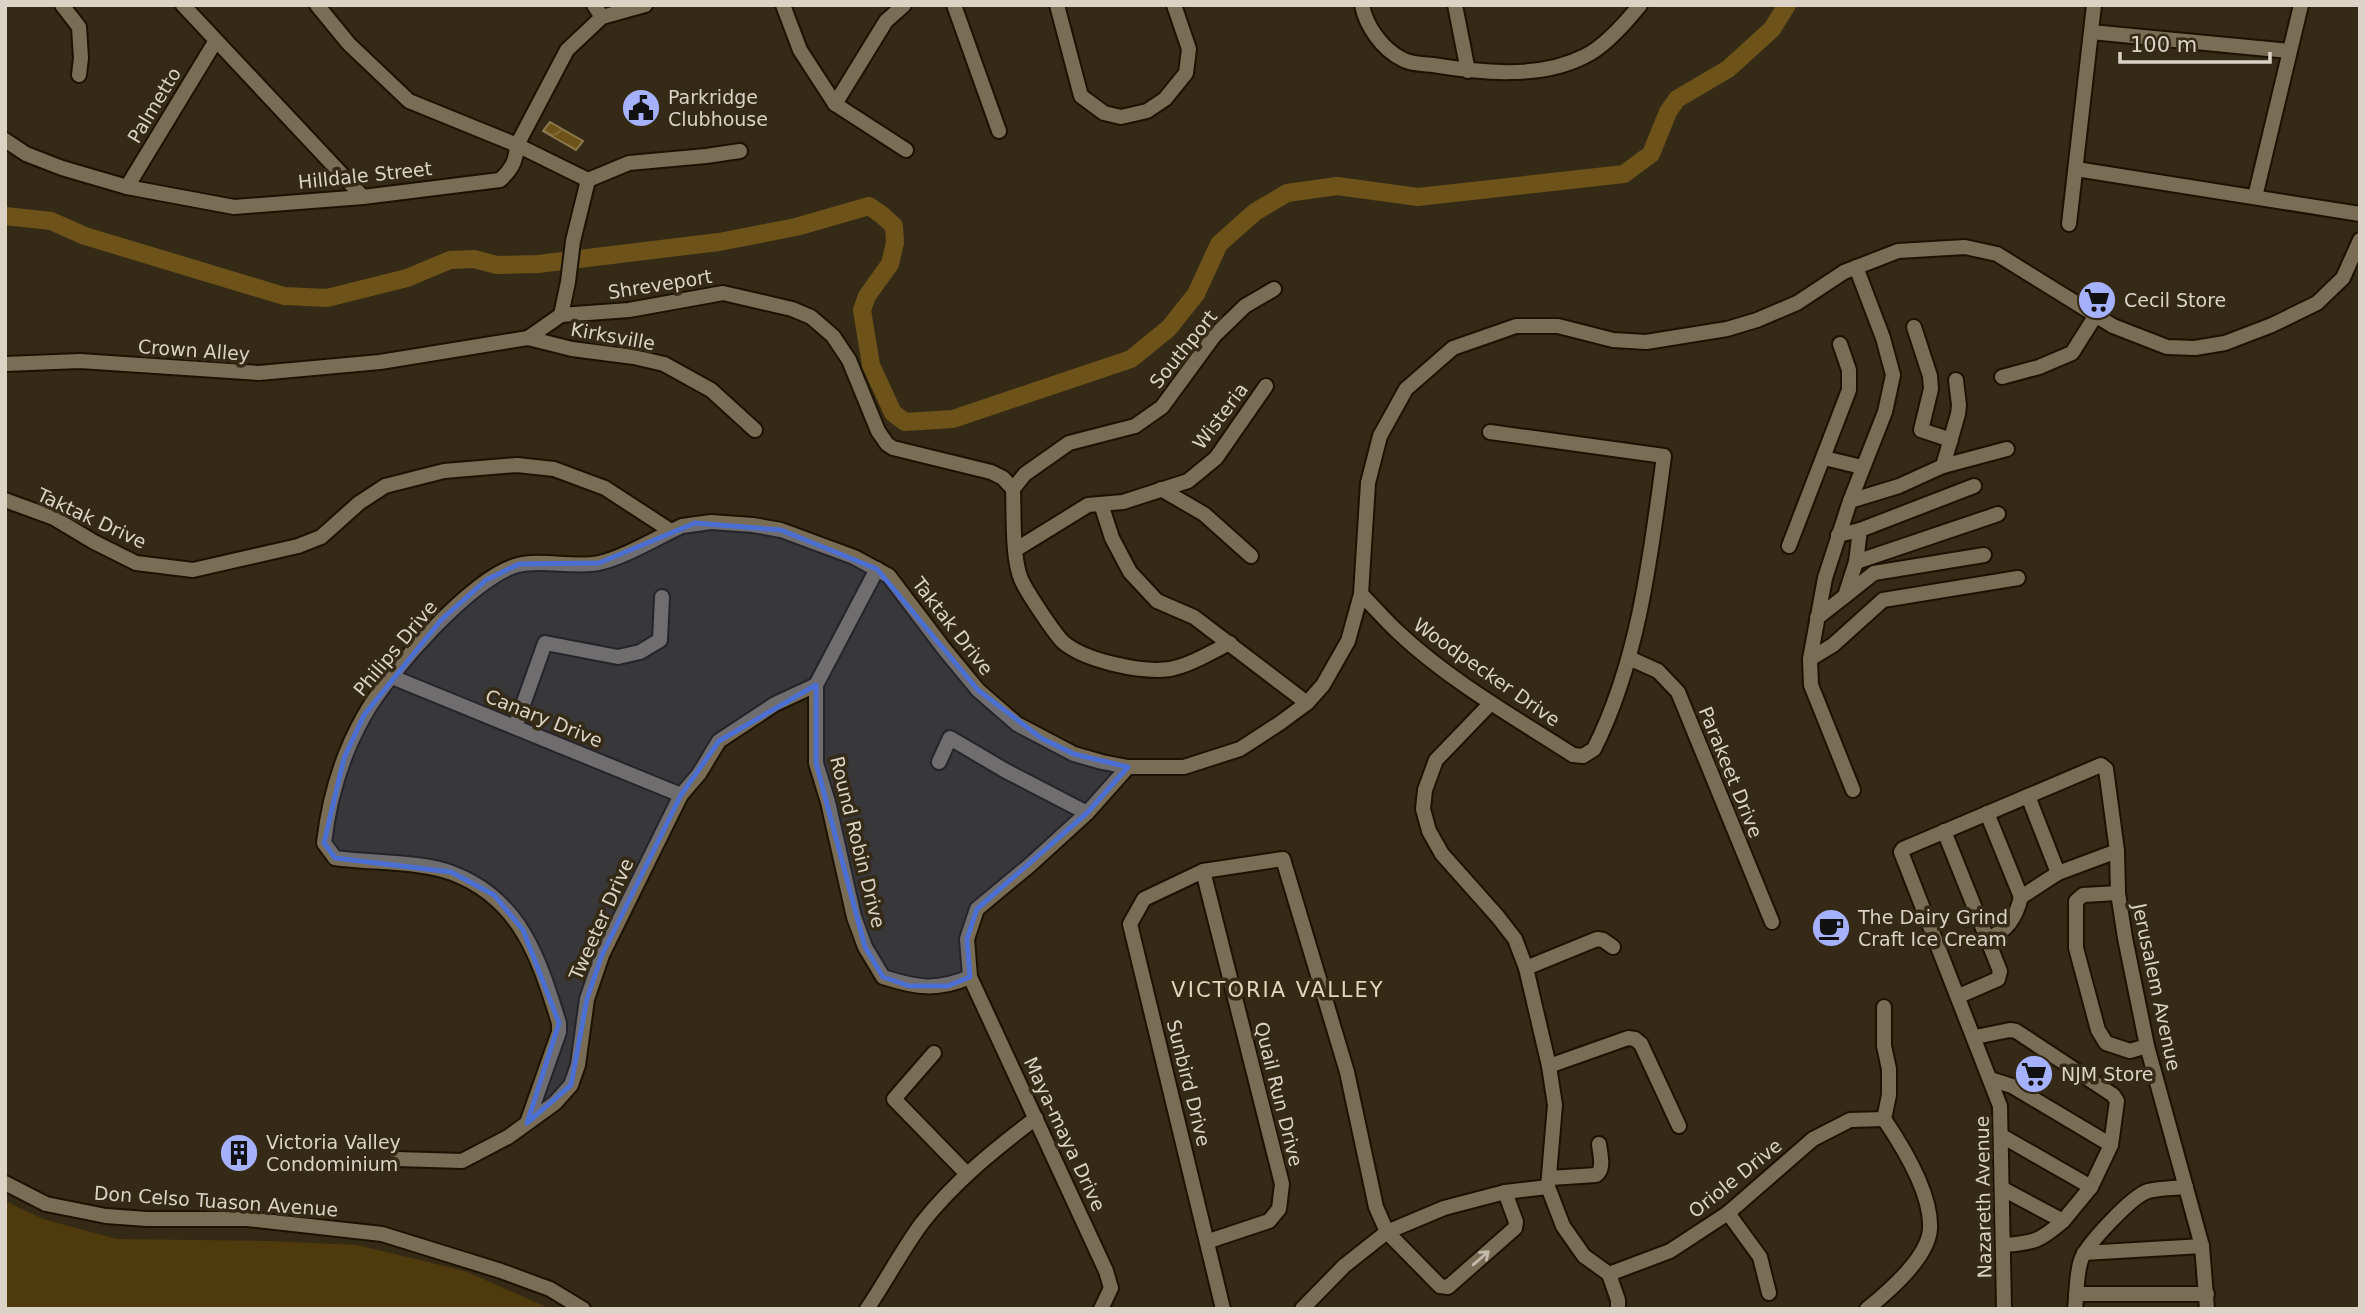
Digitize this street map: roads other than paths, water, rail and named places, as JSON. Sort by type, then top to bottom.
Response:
[{"type":"street","points":[[62,5],[79,27],[79,75]]},
{"type":"street","points":[[183,5],[363,197]]},
{"type":"street","points":[[317,5],[349,44],[409,101],[517,145],[588,180],[629,163],[740,150]]},
{"type":"street","name":"Hilldale Street","points":[[5,139],[26,154],[62,169],[127,187],[234,207],[363,197],[500,180],[516,160],[517,145],[567,50],[598,11],[645,5]]},
{"type":"street","points":[[783,5],[800,50],[835,104],[906,150]]},
{"type":"street","points":[[835,104],[886,21],[904,5]]},
{"type":"street","points":[[954,5],[999,131]]},
{"type":"street","points":[[1057,5],[1081,96],[1104,113],[1121,117],[1147,111],[1165,99],[1186,73],[1189,49],[1174,5]]},
{"type":"street","points":[[1362,5],[1365,20],[1379,39],[1386,48],[1403,60],[1468,71],[1521,71],[1561,66],[1588,55],[1628,20],[1640,5]]},
{"type":"street","points":[[1455,5],[1468,71]]},
{"type":"street","points":[[2069,224],[2094,5]]},
{"type":"street","points":[[2255,197],[2301,5]]},
{"type":"street","points":[[2091,32],[2289,51]]},
{"type":"street","name":"Palmetto","points":[[127,187],[215,42]]},
{"type":"street","points":[[2076,169],[2360,214]]},
{"type":"street","points":[[528,338],[561,315],[573,241],[588,180]]},
{"type":"street","name":"Taktak Drive","points":[[5,500],[54,518],[136,563],[193,570],[298,547],[321,537],[359,503],[385,486],[444,471],[505,466],[554,469],[605,488],[671,531],[695,523],[753,525],[781,530],[828,545],[889,576],[978,690],[1017,724],[1074,754],[1128,767],[1184,767],[1240,749],[1307,703],[1323,685],[1348,641],[1361,594],[1368,483],[1380,436],[1406,389],[1453,348],[1516,326],[1559,326],[1613,340],[1646,342],[1727,329],[1797,303],[1844,272],[1898,251],[1965,247],[1997,254],[2113,326],[2167,347],[2195,348],[2225,343],[2272,326],[2317,303],[2343,278],[2360,240]]},
{"type":"street","points":[[1853,790],[1811,685],[1810,659],[1825,578],[1862,467],[1885,412],[1893,375],[1884,338],[1856,267]]},
{"type":"street","name":"Southport","points":[[1013,489],[1025,474],[1069,443],[1135,426],[1162,407],[1214,335],[1245,306],[1274,289]]},
{"type":"street","name":"Shreveport","points":[[561,315],[629,310],[723,293],[792,309],[811,317],[833,336],[849,359],[869,411],[887,444],[893,448],[991,472],[1003,478],[1013,489]]},
{"type":"street","points":[[2002,377],[2039,367],[2072,353],[2096,315]]},
{"type":"street","points":[[1914,327],[1930,376],[1931,389],[1921,430],[1951,440]]},
{"type":"street","name":"Crown Alley","points":[[5,364],[80,361],[259,373],[380,362],[528,338]]},
{"type":"street","name":"Kirksville","points":[[528,338],[572,349],[664,364],[711,390],[755,430]]},
{"type":"street","points":[[1789,545],[1849,390],[1849,370],[1840,344]]},
{"type":"street","points":[[1943,466],[1959,405],[1955,380]]},
{"type":"street","name":"Wisteria","points":[[1015,550],[1088,505],[1123,502],[1188,481],[1216,458],[1266,386]]},
{"type":"street","points":[[1490,432],[1664,456],[1654,530],[1629,658]]},
{"type":"street","points":[[1850,501],[1899,486],[1943,466],[2007,449]]},
{"type":"street","points":[[1824,458],[1862,467]]},
{"type":"street","points":[[1838,535],[1860,530],[1974,486]]},
{"type":"street","points":[[1013,489],[1015,550],[1021,579],[1062,641],[1091,658],[1132,667],[1171,668],[1193,661],[1230,643]]},
{"type":"street","points":[[1161,489],[1204,514],[1251,556]]},
{"type":"street","points":[[1101,504],[1112,538],[1130,572],[1157,601],[1194,618],[1307,703]]},
{"type":"street","points":[[1856,562],[1998,514]]},
{"type":"street","points":[[1845,596],[1856,562],[1860,530]]},
{"type":"street","name":"Philips Drive","points":[[527,1123],[559,1032],[559,1023],[542,971],[523,930],[494,895],[451,872],[412,865],[335,858],[324,843],[327,814],[344,758],[364,715],[392,677],[441,620],[486,580],[519,564],[599,563],[671,531]]},
{"type":"street","points":[[1817,618],[1874,573],[1984,555]]},
{"type":"street","name":"Round Robin Drive","points":[[877,569],[816,685],[816,763],[828,802],[854,917],[865,947],[883,977],[909,986],[948,986],[970,977]]},
{"type":"street","points":[[1810,659],[1833,645],[1883,600],[2018,578]]},
{"type":"street","name":"Woodpecker Drive","points":[[1361,594],[1399,634],[1440,667],[1573,755],[1589,753],[1598,742],[1629,658]]},
{"type":"street","points":[[515,727],[544,643],[618,657],[640,652],[660,640],[662,597]]},
{"type":"street","name":"Parakeet Drive","points":[[1629,658],[1658,671],[1678,692],[1772,922]]},
{"type":"street","name":"Canary Drive","points":[[392,677],[681,795]]},
{"type":"street","name":"Tweeter Drive","points":[[397,1159],[462,1161],[508,1137],[555,1103],[571,1085],[578,1065],[587,999],[602,955],[681,795],[699,774],[719,741],[780,701],[816,685]]},
{"type":"street","points":[[780,701],[800,702],[816,711]]},
{"type":"street","points":[[1491,703],[1436,760],[1425,790],[1423,809],[1429,831],[1442,854],[1515,939],[1525,968],[1549,1066],[1555,1105],[1549,1182],[1563,1226],[1584,1256],[1609,1274],[1618,1300],[1618,1309]]},
{"type":"street","points":[[939,762],[950,738],[1087,813]]},
{"type":"street","name":"Jerusalem Avenue","points":[[1901,852],[1944,831],[2101,765],[2105,766],[2117,851],[2118,893],[2125,938],[2147,1046],[2202,1246],[2207,1309]]},
{"type":"street","points":[[970,977],[967,940],[977,909],[1087,813],[1128,767]]},
{"type":"street","points":[[2028,796],[2058,873]]},
{"type":"street","points":[[1987,813],[2021,897],[2016,916],[2008,926],[1987,939]]},
{"type":"street","points":[[1944,831],[2000,976],[1959,996]]},
{"type":"street","points":[[2021,897],[2058,873],[2117,851]]},
{"type":"street","name":"Nazareth Avenue","points":[[1901,852],[2000,1106],[2004,1309]]},
{"type":"street","name":"Sunbird Drive","points":[[1223,1309],[1209,1241],[1130,924],[1144,899],[1203,871],[1283,859],[1347,1072],[1376,1207],[1387,1232]]},
{"type":"street","name":"Quail Run Drive","points":[[1203,871],[1282,1184],[1279,1209],[1269,1221],[1209,1241]]},
{"type":"street","points":[[2118,893],[2083,895],[2078,898],[2076,948],[2098,1030],[2106,1043],[2130,1051],[2147,1046]]},
{"type":"street","points":[[1525,968],[1597,939],[1613,947]]},
{"type":"street","name":"Maya-maya Drive","points":[[970,977],[1106,1271],[1111,1288],[1101,1309]]},
{"type":"street","points":[[1867,1309],[1883,1296],[1922,1253],[1930,1229],[1925,1197],[1913,1167],[1884,1119],[1889,1095],[1889,1069],[1884,1046],[1884,1007]]},
{"type":"street","points":[[1975,1037],[2016,1031],[2113,1095],[2117,1101],[2111,1144],[2091,1187],[2045,1237],[2024,1244],[2004,1245]]},
{"type":"street","points":[[1549,1066],[1628,1038],[1635,1039],[1641,1044],[1679,1126]]},
{"type":"street","points":[[934,1054],[894,1099],[967,1174]]},
{"type":"street","points":[[1990,1079],[2012,1086],[2111,1144]]},
{"type":"street","points":[[867,1309],[920,1226],[943,1197],[1036,1118]]},
{"type":"street","name":"Oriole Drive","points":[[1609,1274],[1670,1251],[1728,1213],[1813,1139],[1850,1120],[1884,1119]]},
{"type":"street","points":[[2002,1136],[2091,1187]]},
{"type":"street","points":[[1308,1307],[1344,1266],[1387,1232],[1444,1208],[1549,1182],[1596,1175],[1601,1168],[1599,1144]]},
{"type":"street","name":"Don Celso Tuason Avenue","points":[[5,1183],[46,1204],[106,1216],[147,1219],[247,1219],[382,1234],[550,1289],[583,1309]]},
{"type":"street","points":[[2186,1186],[2146,1191],[2123,1209],[2084,1253],[2080,1263],[2076,1301],[2207,1294]]},
{"type":"street","points":[[2003,1189],[2063,1220]]},
{"type":"street","points":[[1387,1232],[1440,1286],[1448,1287],[1515,1228],[1516,1222],[1505,1192]]},
{"type":"street","points":[[1728,1213],[1760,1257],[1769,1293]]},
{"type":"street","points":[[2084,1253],[2202,1246]]},
{"type":"water","points":[[550,122],[583,141],[576,150],[543,131]]},
{"type":"waterway","points":[[5,216],[51,221],[85,236],[284,296],[327,298],[407,278],[450,260],[474,259],[497,265],[538,264],[719,242],[796,227],[869,206],[894,226],[895,243],[890,264],[867,296],[862,310],[871,365],[893,413],[905,422],[953,419],[1131,359],[1169,328],[1196,294],[1219,244],[1255,212],[1287,193],[1337,186],[1418,197],[1624,174],[1651,154],[1668,112],[1677,99],[1728,69],[1772,29],[1787,5]]},
{"type":"place","name":"Parkridge Clubhouse","points":[[641,108]]},
{"type":"place","name":"Cecil Store","points":[[2097,300]]},
{"type":"place","name":"The Dairy Grind Craft Ice Cream","points":[[1831,928]]},
{"type":"place","name":"NJM Store","points":[[2034,1074]]},
{"type":"place","name":"Victoria Valley Condominium","points":[[239,1153]]},
{"type":"district","name":"VICTORIA VALLEY","points":[[1278,990]]}]
